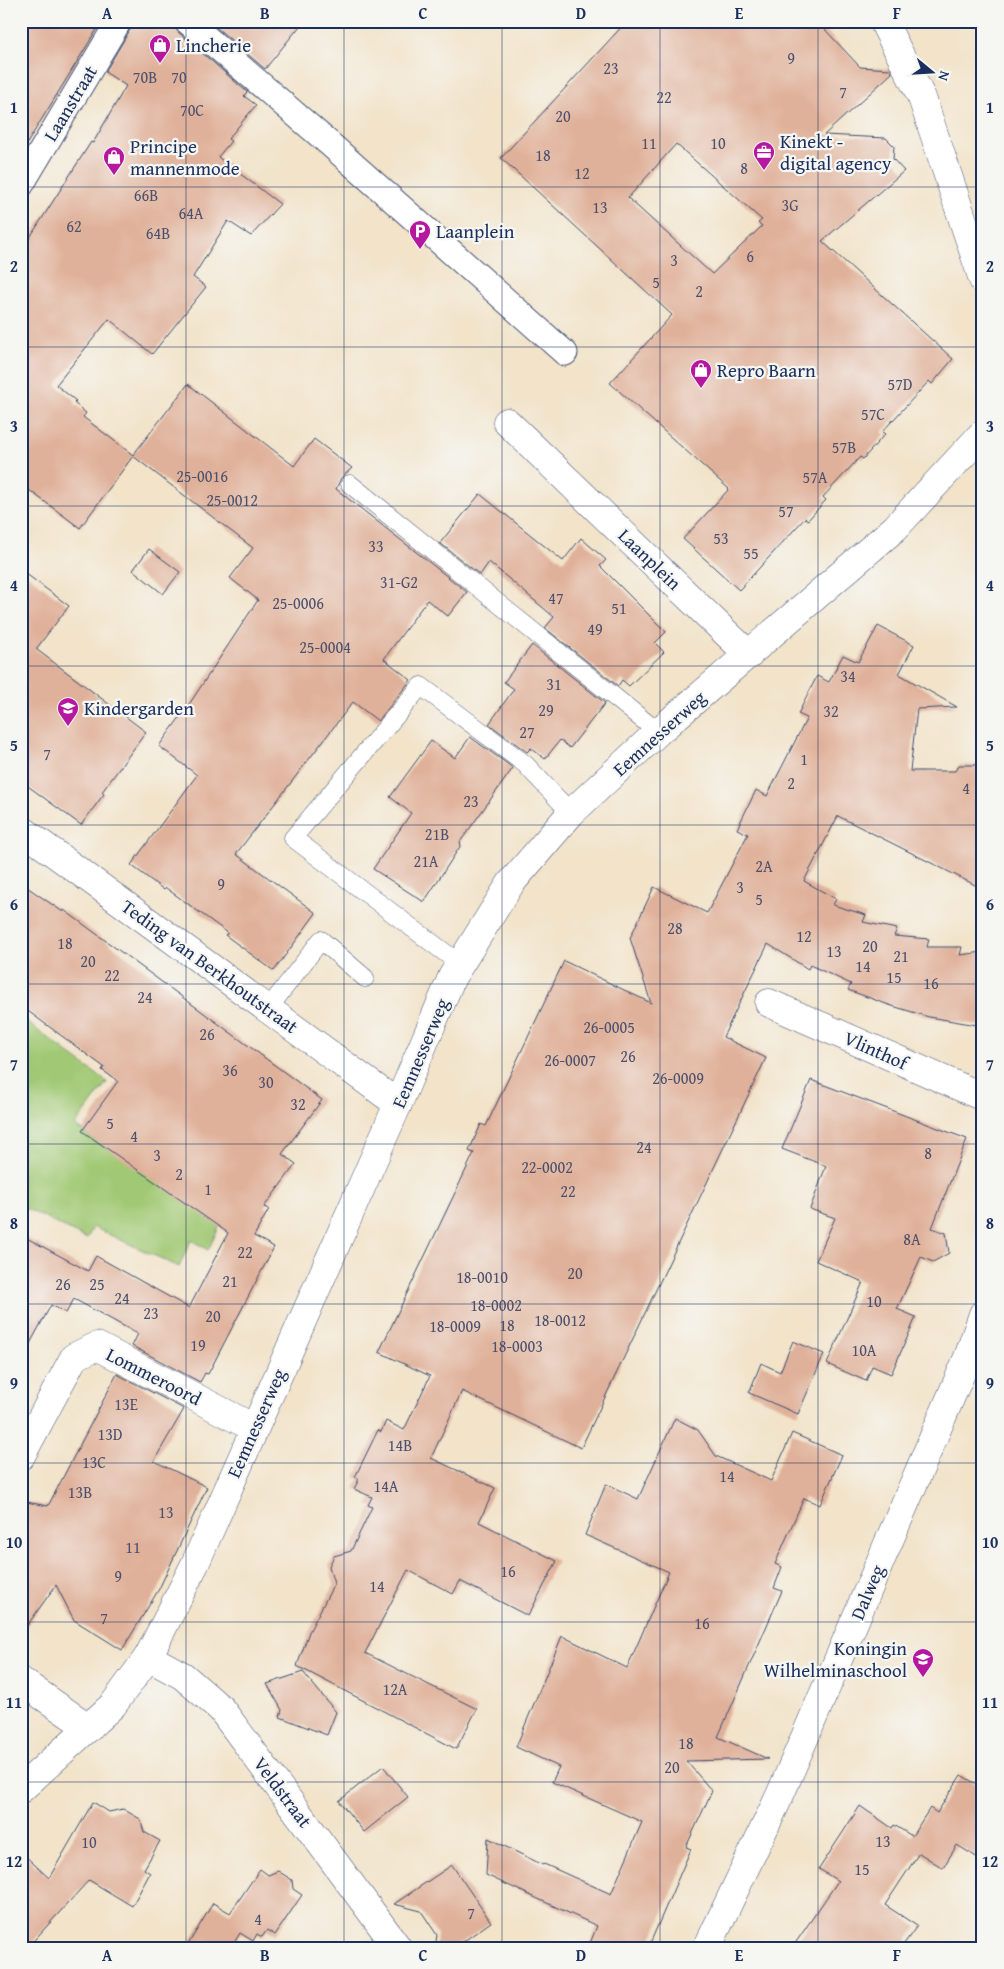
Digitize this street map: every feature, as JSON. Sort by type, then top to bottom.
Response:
[{"type":"street","name":"Laanstraat","points":[[21,185],[119,21]]},
{"type":"street","points":[[187,21],[331,145],[565,353]]},
{"type":"street","points":[[883,21],[922,98],[983,280]]},
{"type":"street","name":"Laanplein","points":[[507,422],[749,655]]},
{"type":"street","name":"Eemnesserweg","points":[[21,1789],[113,1705],[148,1657],[194,1564],[398,1104],[452,977],[511,882],[571,813],[658,732],[895,528],[983,433]]},
{"type":"street","name":"Teding van Berkhoutstraat","points":[[21,829],[398,1104]]},
{"type":"street","name":"Vlinthof","points":[[769,1003],[983,1096]]},
{"type":"street","name":"Dalweg","points":[[707,1948],[780,1795],[976,1362],[983,1314]]},
{"type":"street","name":"Lommeroord","points":[[21,1456],[74,1357],[98,1346],[254,1428]]},
{"type":"street","name":"Veldstraat","points":[[148,1657],[182,1676],[221,1709],[398,1948]]},
{"type":"street","points":[[21,1681],[89,1728]]},
{"type":"lane","points":[[350,484],[658,732]]},
{"type":"lane","points":[[460,964],[292,838],[421,686],[525,764],[571,813]]},
{"type":"lane","points":[[268,1009],[321,940],[365,978]]},
{"type":"green space","points":[[21,1018],[107,1082],[75,1126],[220,1225],[208,1250],[191,1240],[179,1267],[93,1227],[87,1239],[21,1206]]},
{"type":"building","points":[[21,21],[102,21],[21,153]]},
{"type":"building","points":[[133,21],[173,21],[178,32],[247,92],[244,96],[256,105],[228,139],[231,141],[218,157],[280,204],[251,236],[228,221],[193,277],[206,287],[152,354],[109,319],[56,385],[76,401],[74,403],[86,413],[83,417],[133,455],[188,384],[294,466],[314,439],[352,468],[341,478],[336,489],[467,592],[448,616],[427,600],[384,659],[411,680],[378,721],[353,702],[236,854],[316,913],[274,971],[225,935],[228,933],[166,888],[164,890],[131,865],[197,775],[159,746],[186,709],[258,600],[230,578],[253,548],[133,456],[80,528],[21,484],[21,254],[91,142],[93,143],[126,86],[105,72],[131,28]]},
{"type":"building","points":[[209,21],[304,21],[265,69]]},
{"type":"building","points":[[627,21],[817,21],[860,67],[890,69],[892,73],[824,135],[886,138],[894,146],[893,159],[904,171],[822,241],[953,359],[932,384],[929,381],[882,432],[885,434],[863,459],[860,457],[823,497],[826,500],[808,520],[805,518],[739,590],[683,539],[729,489],[610,383],[672,315],[501,158]],"holes":[[[676,144],[762,220],[758,223],[762,226],[712,274],[628,198]]]},
{"type":"building","points":[[480,494],[563,561],[581,538],[606,560],[600,566],[666,632],[655,643],[664,652],[629,686],[622,680],[618,686],[545,628],[554,617],[489,562],[480,575],[440,543]]},
{"type":"building","points":[[149,549],[180,572],[163,594],[133,570]]},
{"type":"building","points":[[21,570],[69,606],[36,649],[146,732],[102,792],[104,794],[81,825],[21,781]]},
{"type":"building","points":[[878,626],[914,645],[899,674],[957,707],[917,709],[910,771],[955,771],[959,765],[983,765],[983,889],[838,816],[804,881],[836,899],[833,905],[866,915],[863,922],[897,929],[894,936],[929,939],[927,947],[962,947],[960,955],[983,952],[983,1026],[929,1017],[848,990],[851,984],[810,965],[808,969],[768,944],[723,1037],[766,1058],[581,1448],[462,1391],[431,1458],[495,1488],[479,1522],[557,1561],[528,1616],[460,1581],[453,1594],[408,1570],[365,1653],[477,1709],[456,1749],[297,1666],[309,1632],[334,1584],[329,1566],[334,1556],[351,1551],[372,1507],[368,1505],[372,1497],[354,1489],[359,1479],[355,1477],[378,1430],[381,1432],[386,1421],[404,1430],[430,1376],[379,1352],[474,1153],[469,1151],[481,1124],[486,1126],[564,961],[651,1003],[630,938],[654,887],[707,913],[748,834],[737,829],[756,790],[767,796],[807,718],[798,714],[817,676],[829,682],[843,655],[858,662]]},
{"type":"building","points":[[532,645],[605,703],[570,748],[560,740],[545,759],[531,748],[527,752],[489,724],[514,689],[504,682]]},
{"type":"building","points":[[470,737],[513,768],[460,842],[461,845],[424,902],[373,869],[411,813],[390,797],[431,741],[455,758]]},
{"type":"building","points":[[21,883],[63,912],[64,910],[322,1100],[282,1154],[296,1164],[264,1207],[269,1209],[254,1236],[274,1247],[208,1374],[205,1373],[200,1382],[132,1346],[138,1334],[74,1299],[66,1313],[51,1305],[21,1360],[21,1235],[88,1271],[96,1256],[189,1308],[228,1233],[82,1131],[118,1081],[102,1070],[104,1067],[21,1006]]},
{"type":"building","points":[[811,1080],[967,1139],[932,1228],[946,1233],[949,1253],[933,1262],[921,1257],[897,1309],[916,1317],[904,1345],[891,1374],[872,1366],[866,1381],[827,1364],[863,1282],[816,1261],[835,1218],[810,1209],[826,1166],[782,1149]]},
{"type":"building","points":[[793,1341],[824,1354],[798,1414],[749,1393],[761,1363],[780,1372]]},
{"type":"building","points":[[117,1374],[184,1409],[154,1461],[207,1487],[159,1589],[122,1650],[74,1620],[56,1585],[21,1634],[21,1501],[48,1506]]},
{"type":"building","points":[[675,1418],[698,1430],[716,1456],[771,1481],[792,1433],[842,1455],[820,1505],[804,1498],[775,1564],[782,1567],[774,1588],[782,1591],[718,1737],[768,1759],[686,1761],[712,1791],[686,1847],[691,1849],[648,1948],[588,1948],[597,1926],[486,1875],[488,1838],[543,1865],[611,1894],[642,1822],[552,1782],[559,1767],[516,1747],[562,1636],[627,1668],[669,1572],[585,1535],[606,1484],[638,1499]]},
{"type":"building","points":[[303,1672],[336,1712],[327,1735],[280,1717],[282,1710],[267,1684]]},
{"type":"building","points":[[383,1766],[408,1797],[364,1832],[339,1801]]},
{"type":"building","points":[[961,1775],[983,1788],[983,1861],[957,1845],[943,1868],[919,1853],[885,1905],[917,1926],[901,1948],[792,1948],[838,1881],[819,1869],[860,1806],[892,1828],[894,1825],[912,1836],[930,1808],[937,1813]]},
{"type":"building","points":[[93,1802],[109,1812],[123,1809],[140,1819],[144,1832],[160,1841],[144,1869],[150,1873],[132,1906],[89,1880],[27,1948],[21,1948],[21,1852],[49,1878]]},
{"type":"building","points":[[452,1865],[491,1922],[454,1948],[435,1948],[437,1935],[421,1911],[394,1904]]},
{"type":"building","points":[[260,1869],[268,1875],[278,1871],[292,1880],[293,1889],[302,1895],[275,1935],[267,1930],[262,1937],[257,1934],[253,1941],[240,1933],[231,1948],[186,1948],[213,1903],[230,1913]]},
{"type":"place","name":"Lincherie","points":[[160,64]]},
{"type":"place","name":"Kinekt - digital agency","points":[[764,171]]},
{"type":"place","name":"Principe mannenmode","points":[[114,176]]},
{"type":"place","name":"Laanplein","points":[[420,250]]},
{"type":"place","name":"Repro Baarn","points":[[701,389]]},
{"type":"place","name":"Kindergarden","points":[[68,727]]},
{"type":"place","name":"Koningin Wilhelminaschool","points":[[923,1678]]}]
